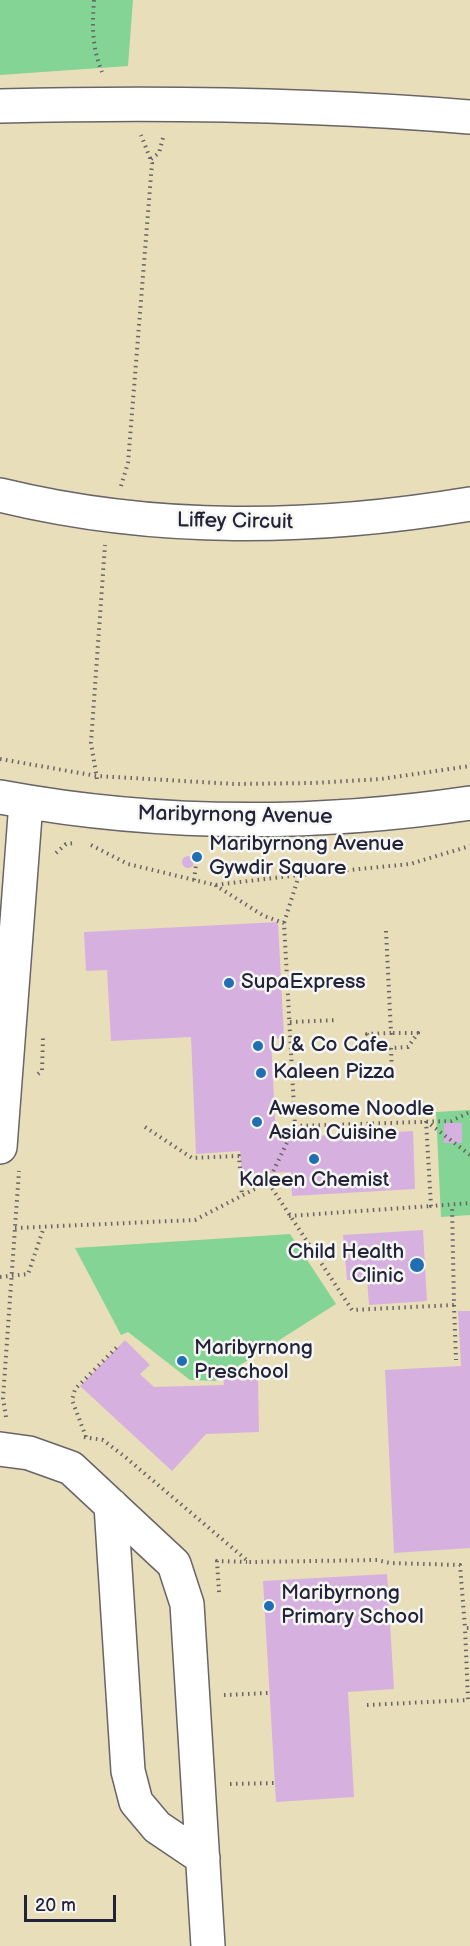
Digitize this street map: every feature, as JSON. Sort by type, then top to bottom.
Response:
[{"type":"street","points":[[0,106],[124,104],[320,107],[470,117]]},
{"type":"street","name":"Liffey Circuit","points":[[0,495],[111,515],[186,523],[309,523],[371,519],[470,504]]},
{"type":"street","points":[[10,1158],[13,799]]},
{"type":"street","name":"Maribyrnong Avenue","points":[[13,799],[96,811],[211,820],[295,820],[374,815],[470,803]]},
{"type":"street","points":[[6,1437],[29,1453],[71,1468],[174,1564],[187,1604],[208,1946]]},
{"type":"street","points":[[111,1506],[128,1771],[136,1802],[157,1827],[203,1858]]},
{"type":"path","points":[[94,0],[92,32],[94,52],[102,72],[124,104],[152,163],[128,463],[106,532],[91,743],[94,771],[97,776],[95,846]]},
{"type":"path","points":[[0,759],[97,776],[235,784],[314,783],[381,778],[470,766]]},
{"type":"path","points":[[53,856],[66,844],[82,842],[95,846],[128,864],[166,876],[215,885],[264,916],[284,923]]},
{"type":"path","points":[[215,885],[410,864],[470,846]]},
{"type":"path","points":[[194,880],[197,857]]},
{"type":"path","points":[[15,1228],[195,1220],[268,1182],[295,1126],[284,923],[299,876]]},
{"type":"path","points":[[386,930],[391,1034]]},
{"type":"path","points":[[290,1022],[337,1020]]},
{"type":"path","points":[[30,1078],[42,1071],[43,1031]]},
{"type":"path","points":[[418,1033],[408,1047],[377,1049],[367,1035],[391,1034],[418,1033]]},
{"type":"path","points":[[392,1048],[392,1075]]},
{"type":"path","points":[[295,1126],[451,1121],[470,1112]]},
{"type":"path","points":[[426,1121],[470,1155]]},
{"type":"path","points":[[426,1121],[431,1206]]},
{"type":"path","points":[[145,1127],[192,1158],[239,1156],[242,1196]]},
{"type":"path","points":[[6,1437],[3,1398],[15,1228],[10,1158]]},
{"type":"path","points":[[268,1182],[352,1310],[454,1305]]},
{"type":"path","points":[[289,1216],[470,1203]]},
{"type":"path","points":[[452,1205],[456,1360]]},
{"type":"path","points":[[0,1277],[11,1278],[28,1274],[44,1227]]},
{"type":"path","points":[[86,1437],[72,1401],[75,1389],[119,1345]]},
{"type":"path","points":[[79,1436],[103,1440],[249,1562],[376,1560],[390,1563],[460,1565],[467,1628],[468,1700],[367,1705]]},
{"type":"path","points":[[223,1695],[268,1693]]},
{"type":"path","points":[[226,1784],[275,1783]]},
{"type":"green space","points":[[0,0],[133,0],[128,66],[0,75]]},
{"type":"green space","points":[[470,1110],[470,1215],[441,1217],[436,1112]]},
{"type":"green space","name":"Maribyrnong Preschool","points":[[290,1234],[336,1304],[215,1381],[190,1380],[128,1332],[121,1335],[75,1248]]},
{"type":"building","points":[[190,856],[194,862],[190,868],[186,868],[182,860]]},
{"type":"building","points":[[278,922],[284,1038],[271,1039],[276,1138],[413,1131],[415,1189],[292,1196],[291,1172],[242,1174],[240,1151],[196,1154],[191,1037],[111,1041],[107,970],[86,971],[84,932]]},
{"type":"building","points":[[444,1123],[462,1123],[462,1143],[444,1143]]},
{"type":"building","points":[[423,1230],[427,1301],[369,1305],[367,1279],[347,1280],[343,1235]]},
{"type":"building","points":[[458,1311],[470,1311],[470,1548],[394,1553],[385,1370],[461,1366]]},
{"type":"building","points":[[125,1340],[150,1365],[140,1374],[154,1387],[224,1385],[223,1378],[258,1377],[259,1432],[206,1434],[172,1471],[80,1386]]},
{"type":"building","points":[[387,1574],[394,1689],[348,1692],[354,1797],[276,1802],[263,1581]]},
{"type":"place","name":"Maribyrnong Avenue Gywdir Square","points":[[197,857]]},
{"type":"place","name":"SupaExpress","points":[[229,983]]},
{"type":"place","name":"U & Co Cafe","points":[[258,1046]]},
{"type":"place","name":"Kaleen Pizza","points":[[261,1073]]},
{"type":"place","name":"Awesome Noodle Asian Cuisine","points":[[257,1122]]},
{"type":"place","name":"Kaleen Chemist","points":[[314,1159]]},
{"type":"place","name":"Child Health Clinic","points":[[417,1265]]},
{"type":"place","name":"Maribyrnong Preschool","points":[[182,1361]]},
{"type":"place","name":"Maribyrnong Primary School","points":[[269,1606]]}]
